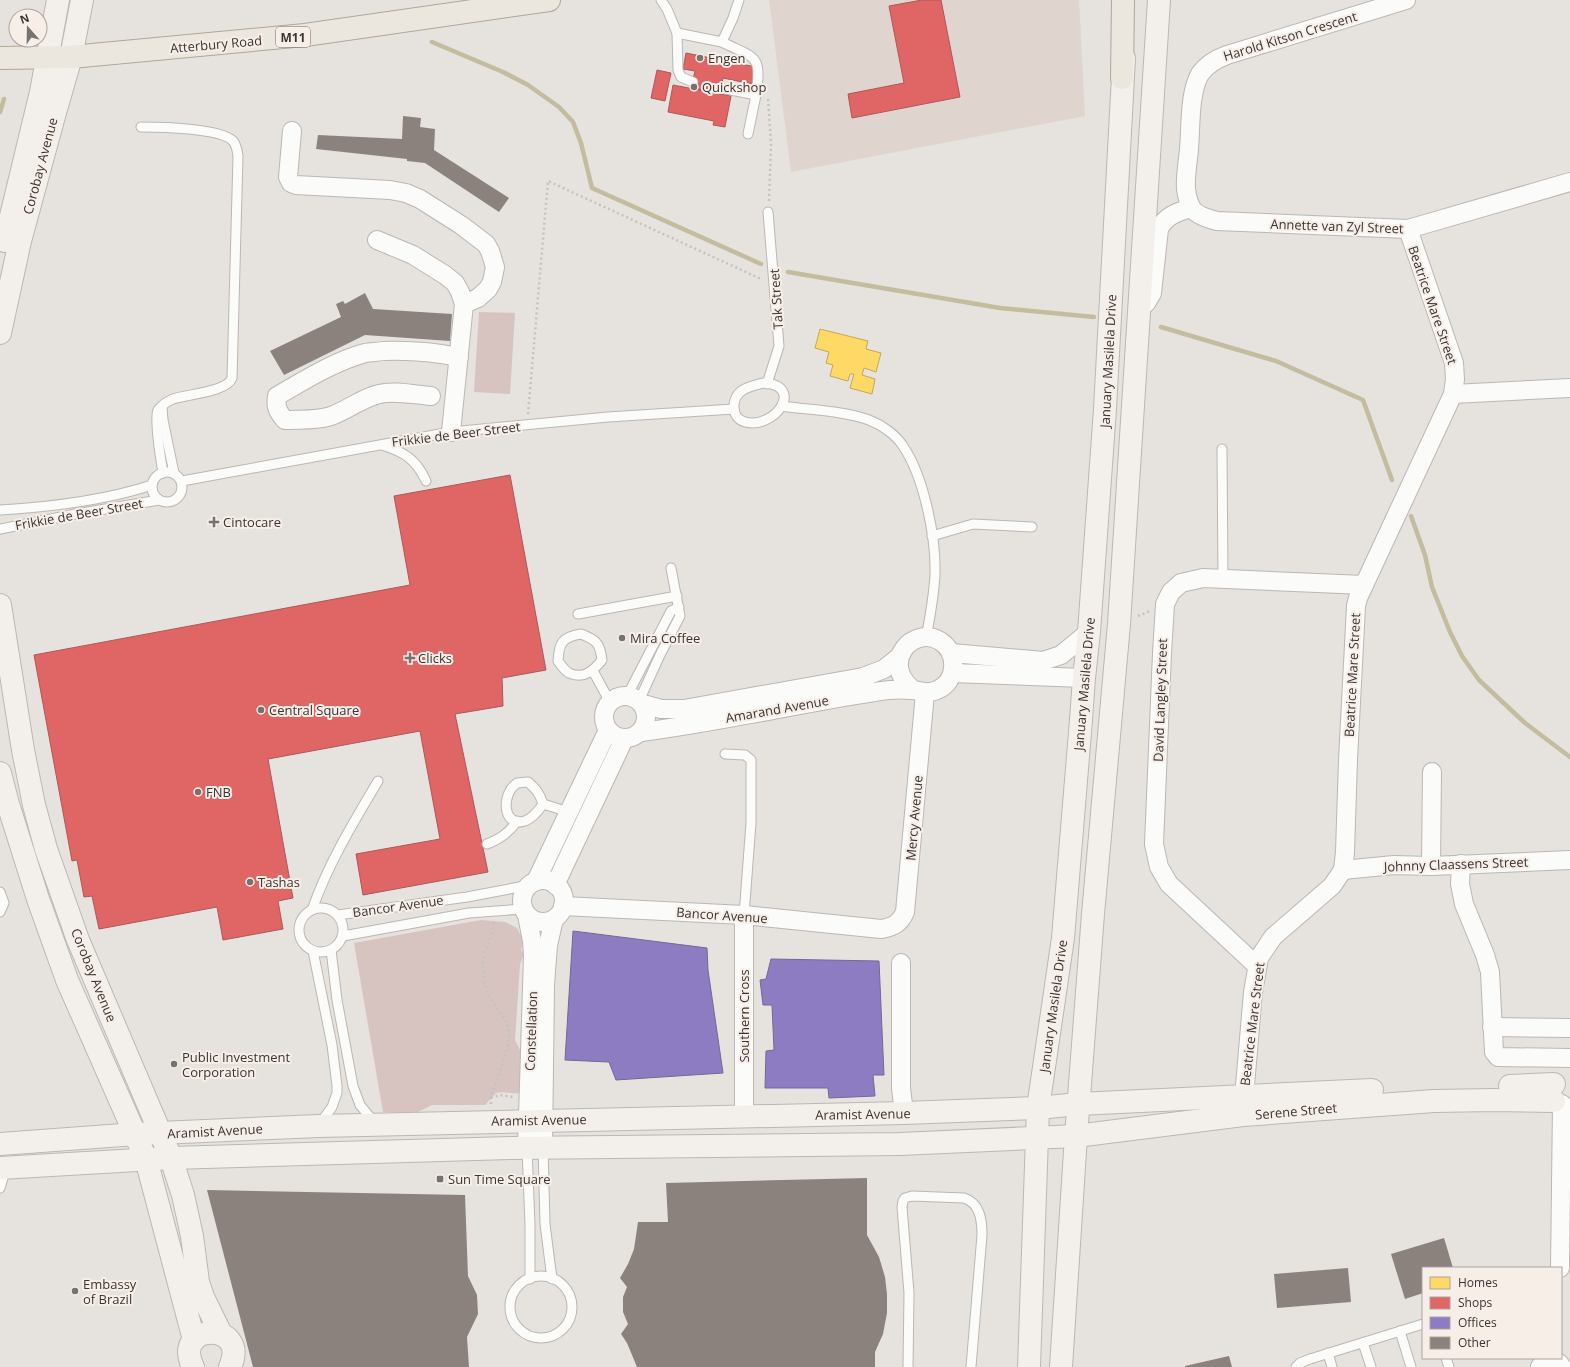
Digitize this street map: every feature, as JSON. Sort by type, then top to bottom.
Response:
[{"type":"main road","name":"Atterbury Road","points":[[0,58],[71,57],[305,35],[549,0]]},
{"type":"main road","points":[[1122,78],[1123,0]]},
{"type":"street","name":"Corobay Avenue","points":[[0,261],[41,92],[58,0]]},
{"type":"street","name":"Corobay Avenue","points":[[0,333],[20,241],[71,57],[82,0]]},
{"type":"street","name":"January Masilela Drive","points":[[1029,1367],[1038,1108],[1063,938],[1089,632],[1106,401],[1118,192],[1122,78],[1130,0]]},
{"type":"street","name":"January Masilela Drive","points":[[1061,1367],[1078,1104],[1093,914],[1119,624],[1159,0]]},
{"type":"street","name":"Harold Kitson Crescent","points":[[1191,208],[1187,196],[1186,183],[1194,93],[1198,78],[1207,66],[1218,58],[1227,55],[1406,0]]},
{"type":"street","points":[[292,131],[288,177],[291,183],[296,185],[390,190],[406,193],[428,203],[480,239],[490,251],[495,267],[494,274],[492,282],[483,294],[478,298],[464,304]]},
{"type":"street","name":"Annette van Zyl Street","points":[[1191,208],[1205,218],[1218,221],[1408,229],[1570,182]]},
{"type":"street","points":[[1138,310],[1146,303],[1152,293],[1159,229],[1171,214],[1191,208]]},
{"type":"street","name":"Beatrice Mare Street","points":[[1243,1106],[1256,966],[1263,951],[1273,937],[1332,886],[1343,870],[1356,606],[1364,585],[1452,394],[1455,379],[1454,363],[1408,229]]},
{"type":"street","points":[[377,240],[413,255],[445,275],[455,282],[460,292],[464,304],[452,432]]},
{"type":"street","points":[[431,396],[393,393],[380,394],[366,398],[332,416],[318,419],[285,420],[278,413],[276,404],[277,396],[323,370],[366,353],[397,350],[432,352],[459,357]]},
{"type":"street","points":[[1452,394],[1570,388]]},
{"type":"street","points":[[953,673],[1084,678],[1095,673],[1100,665],[1102,657],[1114,493],[1118,465],[1131,426]]},
{"type":"street","points":[[1165,604],[1171,592],[1181,583],[1203,578],[1364,585]]},
{"type":"street","name":"David Langley Street","points":[[1165,604],[1154,844],[1156,857],[1162,875],[1172,888],[1256,966]]},
{"type":"street","name":"Corobay Avenue","points":[[0,605],[23,750],[16,800],[38,899],[72,994],[146,1159],[194,1340],[190,1349],[190,1359],[193,1367]]},
{"type":"street","points":[[951,653],[1043,661],[1061,655],[1089,632]]},
{"type":"street","points":[[926,638],[934,638],[941,642],[951,653],[954,666],[950,680],[939,690],[932,692],[919,691],[905,683],[900,676],[898,666],[899,657],[903,649],[917,639],[926,638]]},
{"type":"street","name":"Amarand Avenue","points":[[636,700],[662,709],[684,710],[863,677],[884,669],[899,657]]},
{"type":"street","name":"Amarand Avenue","points":[[641,732],[684,726],[876,692],[919,691]]},
{"type":"street","name":"Mercy Avenue","points":[[881,929],[895,926],[901,920],[905,912],[919,691]]},
{"type":"street","points":[[621,696],[636,700],[647,716],[647,721],[641,732],[636,736],[624,739],[618,738],[608,730],[604,719],[610,702],[621,696]]},
{"type":"street","points":[[533,883],[542,880],[549,881],[555,885],[562,894],[559,912],[544,922],[537,922],[525,912],[522,903],[522,896],[533,883],[608,730]]},
{"type":"street","points":[[555,885],[624,739]]},
{"type":"street","points":[[1431,866],[1432,772]]},
{"type":"street","name":"Corobay Avenue","points":[[0,773],[46,849],[78,940],[171,1158],[183,1195],[192,1236],[198,1282],[203,1297],[221,1334],[229,1340],[233,1349],[233,1364]]},
{"type":"street","name":"Johnny Claassens Street","points":[[1343,870],[1379,866],[1431,866],[1570,860]]},
{"type":"street","points":[[1461,864],[1460,884],[1464,904],[1485,955],[1490,972],[1494,1052],[1498,1056],[1570,1058]]},
{"type":"street","name":"Constellation","points":[[525,912],[532,941],[533,956],[529,1098],[536,1120]]},
{"type":"street","name":"Bancor Avenue","points":[[559,912],[744,915],[881,929]]},
{"type":"street","name":"Constellation","points":[[535,1148],[548,945],[559,912]]},
{"type":"street","name":"Southern Cross","points":[[744,915],[744,1116]]},
{"type":"street","points":[[901,964],[901,1088],[904,1113]]},
{"type":"street","points":[[1492,1027],[1570,1028]]},
{"type":"street","name":"Serene Street","points":[[1038,1137],[1076,1136],[1243,1106],[1414,1088],[1564,1092]]},
{"type":"street","points":[[1560,1267],[1564,1092]]},
{"type":"street","name":"Serene Street","points":[[1078,1104],[1243,1106]]},
{"type":"street","name":"Aramist Avenue","points":[[0,1144],[136,1134],[318,1126],[904,1113],[1038,1108],[1078,1104]]},
{"type":"street","name":"Aramist Avenue","points":[[3,1167],[171,1158],[535,1148],[900,1144],[1038,1137]]},
{"type":"street","points":[[194,1340],[202,1334],[211,1332],[221,1334]]},
{"type":"lane","points":[[661,0],[667,9],[677,33],[678,70],[681,77],[693,82]]},
{"type":"lane","points":[[722,42],[739,0]]},
{"type":"lane","points":[[677,33],[722,42],[752,56],[757,61],[759,77],[748,134]]},
{"type":"lane","points":[[721,88],[756,95]]},
{"type":"lane","points":[[141,127],[181,128],[216,134],[226,137],[233,142],[237,149],[238,156],[232,378],[231,382],[223,387],[180,396],[168,401],[158,412],[157,420],[163,473],[174,473]]},
{"type":"lane","name":"Tak Street","points":[[767,384],[780,346],[768,212]]},
{"type":"lane","points":[[767,384],[774,384],[780,389],[784,397],[781,410],[766,420],[745,422],[738,418],[734,413],[736,396],[752,386],[767,384]]},
{"type":"lane","points":[[162,406],[163,420],[174,473],[182,481]]},
{"type":"lane","points":[[782,406],[841,414],[869,420],[886,430],[903,446],[921,482],[932,536],[935,573],[932,605],[926,638]]},
{"type":"lane","name":"Frikkie de Beer Street","points":[[163,473],[154,480],[152,491],[159,500],[164,503],[175,501],[182,492],[182,481],[452,432],[608,417],[734,409]]},
{"type":"lane","points":[[380,444],[403,453],[412,459],[422,472],[426,482]]},
{"type":"lane","points":[[1222,449],[1223,579]]},
{"type":"lane","name":"Frikkie de Beer Street","points":[[0,510],[50,506],[100,499],[117,496],[152,485]]},
{"type":"lane","name":"Frikkie de Beer Street","points":[[0,529],[159,500]]},
{"type":"lane","points":[[932,536],[973,524],[1032,527]]},
{"type":"lane","points":[[636,700],[671,611],[679,607],[671,568]]},
{"type":"lane","points":[[578,614],[677,596]]},
{"type":"lane","points":[[581,634],[590,637],[598,643],[601,649],[602,660],[593,671],[581,676],[568,673],[558,661],[558,648],[565,639],[572,635],[581,634]]},
{"type":"lane","points":[[593,671],[610,702]]},
{"type":"lane","points":[[725,754],[745,755],[751,760],[751,823],[744,915]]},
{"type":"lane","points":[[312,910],[320,885],[333,858],[378,781]]},
{"type":"lane","points":[[528,782],[541,795],[543,804],[535,814],[526,821],[511,819],[507,814],[507,797],[511,789],[517,783],[528,782]]},
{"type":"lane","points":[[543,804],[569,812]]},
{"type":"lane","points":[[487,844],[505,835],[511,830],[517,821]]},
{"type":"lane","name":"Bancor Avenue","points":[[338,915],[467,897],[533,883]]},
{"type":"lane","points":[[0,892],[4,903],[0,912]]},
{"type":"lane","points":[[325,908],[338,915],[342,921],[343,936],[338,944],[331,950],[325,952],[313,950],[303,943],[299,933],[302,919],[312,910],[325,908]]},
{"type":"lane","name":"Bancor Avenue","points":[[343,936],[468,913],[496,911],[525,912]]},
{"type":"lane","points":[[313,950],[332,1045],[337,1086],[337,1093],[332,1107],[318,1126]]},
{"type":"lane","points":[[331,950],[337,1000],[355,1093],[363,1110],[376,1124]]},
{"type":"lane","points":[[535,1148],[552,1279]]},
{"type":"lane","points":[[530,1279],[530,1225],[535,1148]]},
{"type":"lane","points":[[0,1188],[3,1167]]},
{"type":"lane","points":[[908,1367],[909,1293],[904,1235],[903,1201],[905,1198],[912,1196],[964,1198],[975,1204],[980,1215],[982,1236],[971,1367]]},
{"type":"lane","points":[[530,1225],[545,1224]]},
{"type":"lane","points":[[544,1277],[552,1279],[565,1288],[569,1295],[572,1311],[570,1318],[560,1332],[545,1338],[529,1336],[516,1326],[510,1311],[510,1303],[515,1292],[523,1283],[530,1279],[544,1277]]},
{"type":"lane","points":[[1296,1367],[1302,1362],[1328,1353],[1422,1324]]},
{"type":"lane","points":[[1400,1331],[1411,1367]]},
{"type":"lane","points":[[1363,1343],[1371,1367]]},
{"type":"lane","points":[[1328,1353],[1332,1367]]},
{"type":"path","points":[[527,425],[548,181],[775,285]]},
{"type":"path","points":[[1119,624],[1165,604]]},
{"type":"path","points":[[493,1121],[490,1098],[506,1049],[509,1033],[504,1018],[490,997],[484,977],[483,963],[494,930],[496,911]]},
{"type":"path","points":[[490,1098],[500,1095],[529,1098]]},
{"type":"shaded area","points":[[769,0],[1079,0],[1085,116],[791,172]]},
{"type":"shaded area","points":[[479,312],[515,313],[510,394],[474,392]]},
{"type":"shaded area","points":[[481,920],[505,922],[517,928],[524,942],[521,949],[524,954],[520,964],[515,1040],[523,1056],[519,1093],[496,1093],[485,1105],[432,1105],[416,1113],[383,1112],[354,943]]},
{"type":"building: Homes","points":[[820,329],[868,341],[866,349],[881,353],[876,372],[864,368],[862,375],[875,379],[872,394],[850,388],[854,374],[850,374],[848,381],[830,376],[833,365],[826,363],[829,352],[815,348]]},
{"type":"building: Shops","points":[[922,0],[941,0],[960,97],[852,118],[848,94],[904,83],[889,6]]},
{"type":"building: Shops","points":[[686,53],[756,67],[752,84],[723,78],[720,94],[691,88],[695,71],[683,69]]},
{"type":"building: Shops","points":[[657,70],[671,73],[665,101],[651,98]]},
{"type":"building: Shops","points":[[673,85],[731,96],[725,127],[713,125],[714,121],[668,112]]},
{"type":"building: Shops","name":"Central Square","points":[[510,475],[546,670],[502,678],[503,706],[455,714],[488,872],[363,895],[356,854],[440,839],[420,731],[268,759],[293,898],[278,901],[283,929],[223,940],[217,907],[99,929],[92,896],[84,897],[77,860],[72,861],[34,655],[410,585],[394,496]]},
{"type":"building: Offices","points":[[573,931],[707,948],[708,970],[723,1073],[616,1080],[609,1062],[565,1060]]},
{"type":"building: Offices","points":[[771,959],[879,961],[884,1075],[873,1075],[875,1096],[829,1098],[828,1088],[765,1088],[766,1051],[774,1050],[772,1005],[763,1005],[760,980],[766,979]]},
{"type":"building: Other","points":[[403,116],[421,118],[420,127],[435,129],[434,150],[509,198],[499,212],[425,163],[407,161],[407,159],[316,149],[318,135],[402,139]]},
{"type":"building: Other","points":[[365,293],[373,309],[452,314],[450,341],[365,335],[284,375],[270,351],[341,317],[336,304],[343,301],[345,304]]},
{"type":"building: Other","points":[[867,1178],[867,1235],[879,1257],[885,1277],[887,1294],[887,1313],[883,1334],[875,1352],[875,1367],[637,1367],[627,1343],[621,1334],[628,1324],[623,1312],[623,1297],[627,1287],[620,1278],[634,1249],[638,1222],[668,1222],[666,1183]]},
{"type":"building: Other","points":[[207,1190],[465,1195],[468,1276],[477,1295],[478,1314],[467,1337],[469,1367],[253,1367]]},
{"type":"building: Other","points":[[1444,1238],[1453,1267],[1422,1267],[1422,1293],[1405,1299],[1391,1254]]},
{"type":"building: Other","points":[[1348,1268],[1351,1302],[1277,1308],[1274,1274]]},
{"type":"building: Other","points":[[1229,1356],[1232,1367],[1185,1367],[1185,1366]]},
{"type":"waterway","points":[[432,42],[503,72],[528,85],[559,107],[573,122],[581,143],[592,188],[761,264]]},
{"type":"waterway","points":[[0,112],[4,99]]},
{"type":"waterway","points":[[788,272],[1000,308],[1094,317]]},
{"type":"waterway","points":[[1161,327],[1276,361],[1363,400],[1392,480]]},
{"type":"waterway","points":[[1411,516],[1425,555],[1432,587],[1450,632],[1462,656],[1479,680],[1525,723],[1570,757]]},
{"type":"place","name":"Engen","points":[[700,58]]},
{"type":"place","name":"Quickshop","points":[[694,87]]},
{"type":"place","name":"Cintocare","points":[[214,522]]},
{"type":"place","name":"Mira Coffee","points":[[622,638]]},
{"type":"place","name":"Clicks","points":[[410,658]]},
{"type":"place","name":"Central Square","points":[[261,710]]},
{"type":"place","name":"FNB","points":[[198,792]]},
{"type":"place","name":"Tashas","points":[[250,882]]},
{"type":"place","name":"Public Investment Corporation","points":[[174,1064]]},
{"type":"place","name":"Sun Time Square","points":[[440,1179]]},
{"type":"place","name":"Embassy of Brazil","points":[[75,1291]]}]
